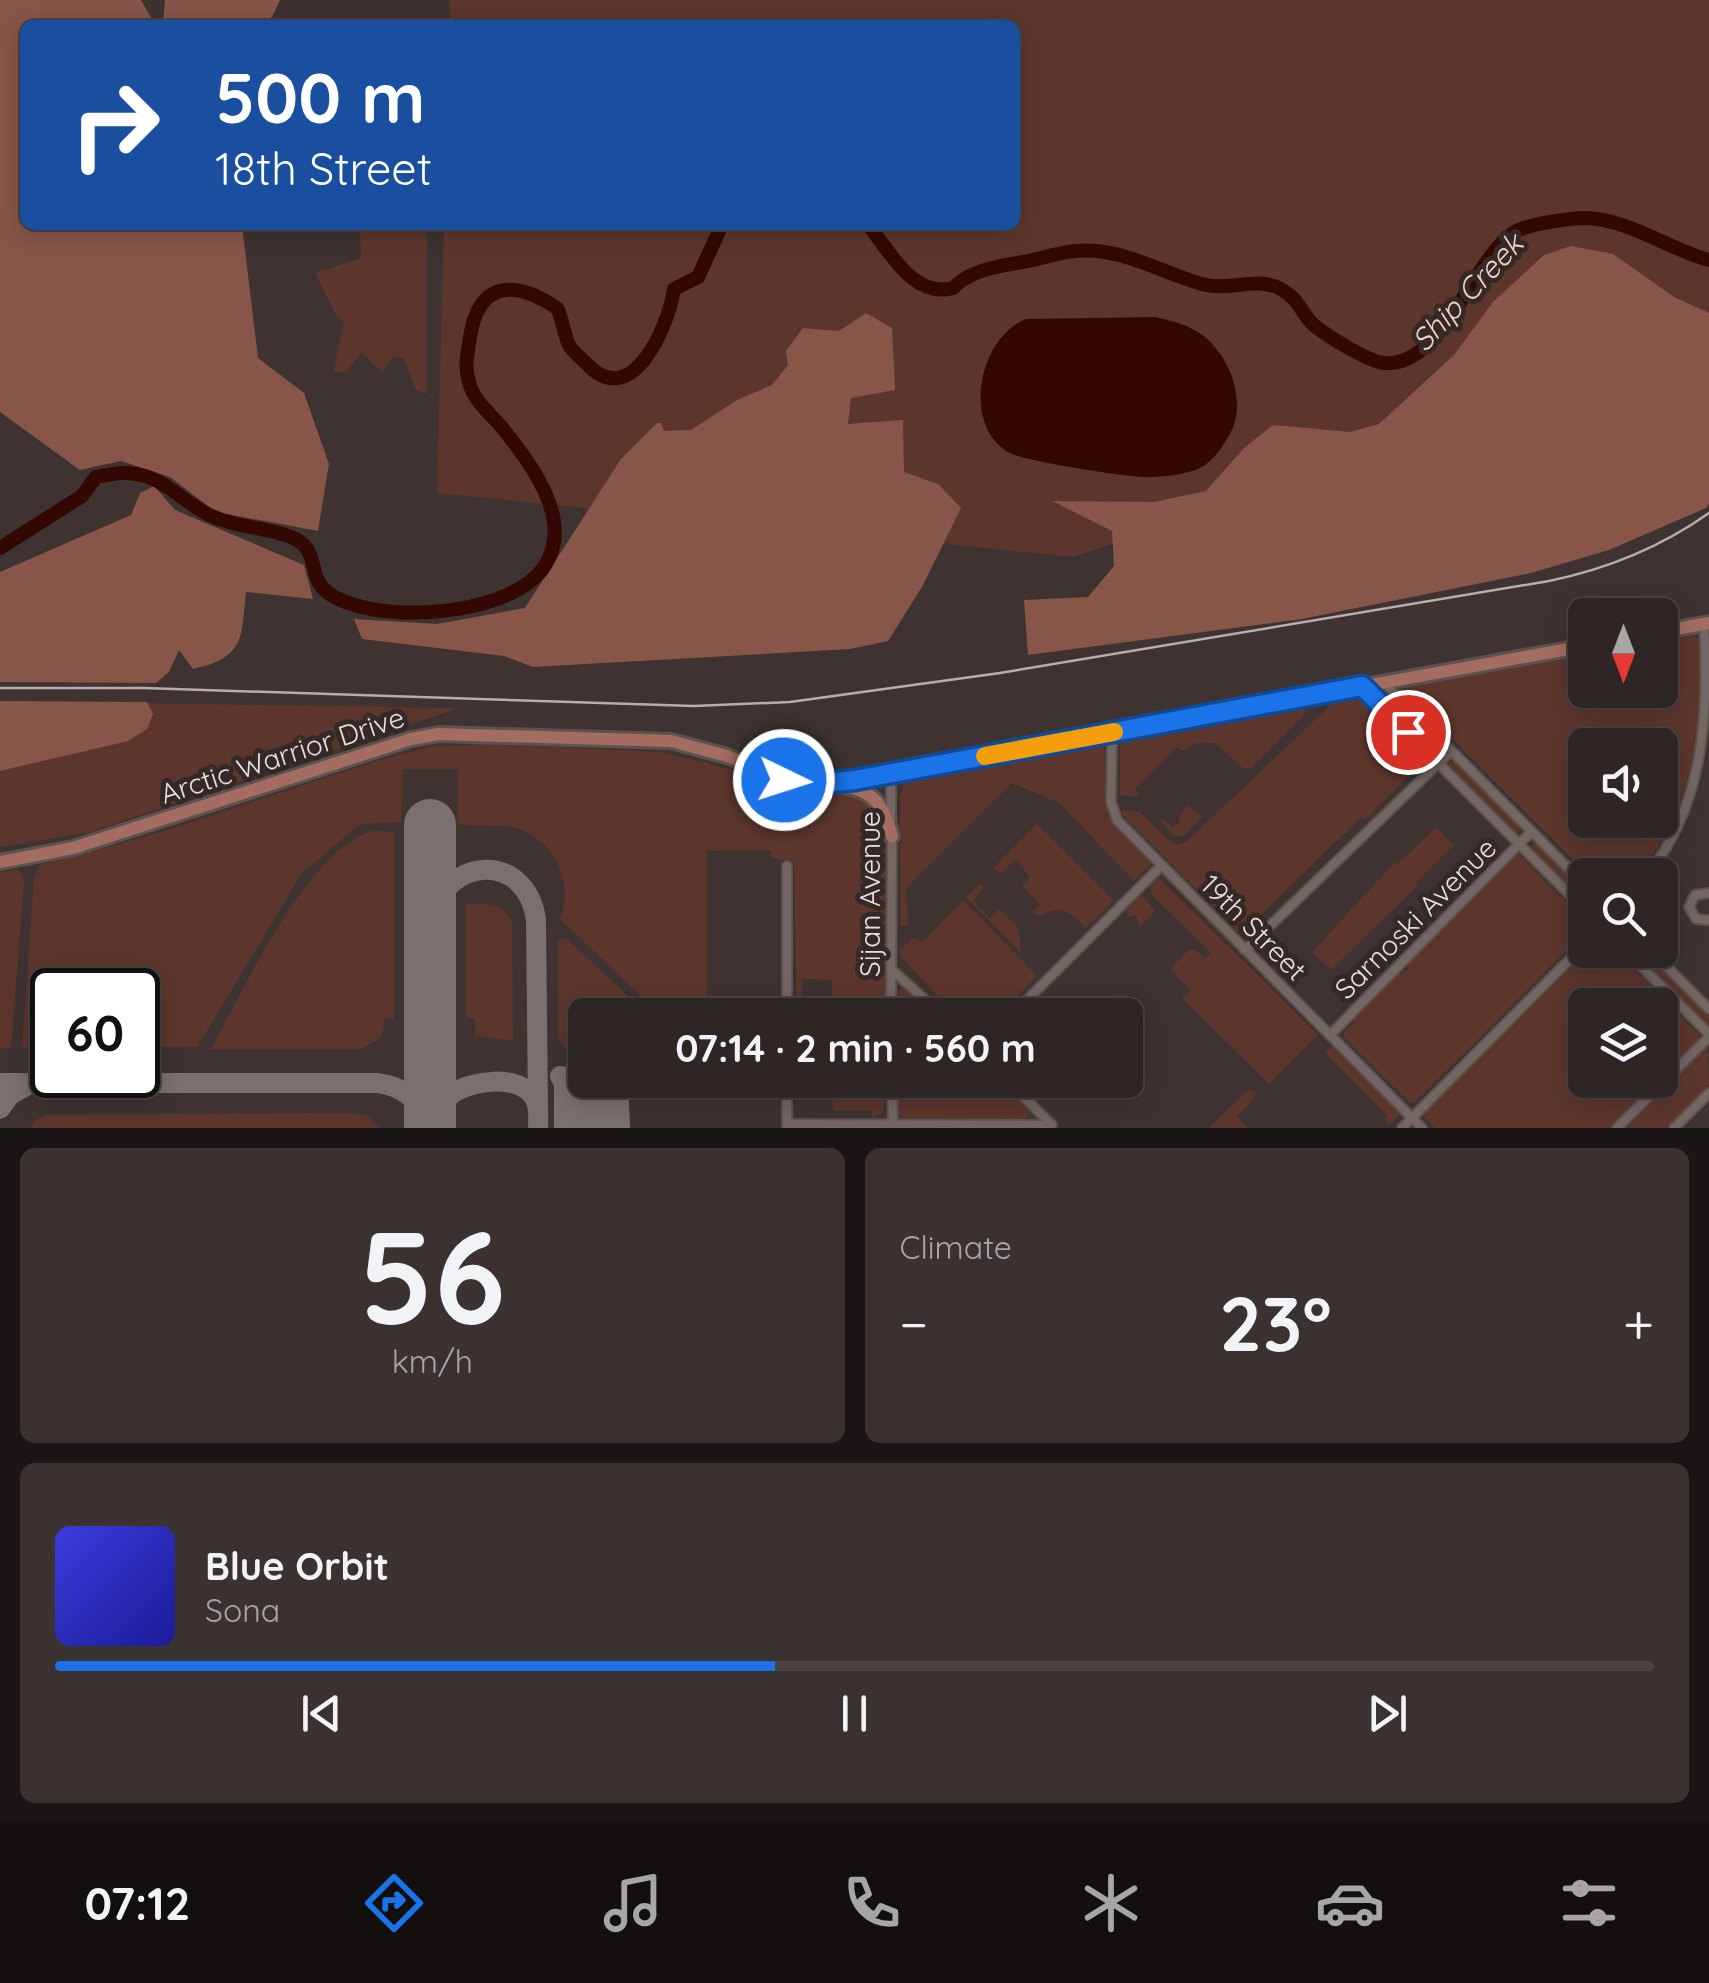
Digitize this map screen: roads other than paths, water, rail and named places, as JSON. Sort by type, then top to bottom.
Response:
[{"type":"main road","points":[[1678,628],[1706,623]]},
{"type":"main road","name":"Arctic Warrior Drive","points":[[0,862],[73,848],[411,739],[439,734],[671,741],[727,756],[784,780],[828,784],[1568,649]]},
{"type":"main road","points":[[828,784],[866,791],[884,810],[892,836]]},
{"type":"street","points":[[1657,858],[1696,782],[1709,699],[1706,623]]},
{"type":"street","points":[[1384,683],[1568,869]]},
{"type":"street","points":[[1362,686],[1568,893]]},
{"type":"street","name":"19th Street","points":[[1112,733],[1114,815],[1422,1128]]},
{"type":"street","points":[[1245,950],[1451,750]]},
{"type":"street","name":"Sijan Avenue","points":[[891,774],[892,998]]},
{"type":"street","points":[[1696,782],[1709,786]]},
{"type":"street","name":"Sarnoski Avenue","points":[[1330,1035],[1531,832]]},
{"type":"street","points":[[787,866],[787,998]]},
{"type":"street","points":[[1029,998],[1161,866]]},
{"type":"street","points":[[1709,894],[1696,895],[1690,907],[1696,919],[1709,920]]},
{"type":"street","points":[[1402,1128],[1568,961]]},
{"type":"street","points":[[1617,1128],[1709,1036],[1643,968]]},
{"type":"street","points":[[1668,968],[1709,1009]]},
{"type":"street","points":[[891,969],[923,998]]},
{"type":"street","points":[[1674,1128],[1709,1093]]},
{"type":"street","points":[[787,1098],[787,1126],[1053,1126]]},
{"type":"street","points":[[892,1098],[892,1126]]},
{"type":"street","points":[[1025,1098],[1053,1126]]},
{"type":"waterway","name":"Ship Creek","points":[[872,230],[914,280],[939,290],[953,288],[968,277],[995,267],[1092,251],[1126,257],[1206,285],[1272,285],[1293,298],[1322,331],[1383,363],[1404,360],[1422,349],[1455,311],[1498,247],[1513,233],[1528,227],[1571,219],[1603,220],[1709,260]]},
{"type":"waterway","name":"Ship Creek","points":[[0,548],[82,496],[96,477],[129,473],[162,483],[219,519],[299,541],[309,552],[321,587],[348,603],[375,610],[437,612],[469,607],[523,587],[541,571],[551,553],[555,535],[553,516],[538,479],[471,389],[467,365],[470,337],[481,304],[490,295],[513,290],[542,299],[557,308],[571,348],[602,376],[618,378],[632,372],[645,359],[664,324],[674,289],[698,277],[720,230]]},
{"type":"railway","points":[[0,688],[144,688],[694,706],[790,702],[1000,673],[1549,581],[1633,555],[1709,513]]}]
